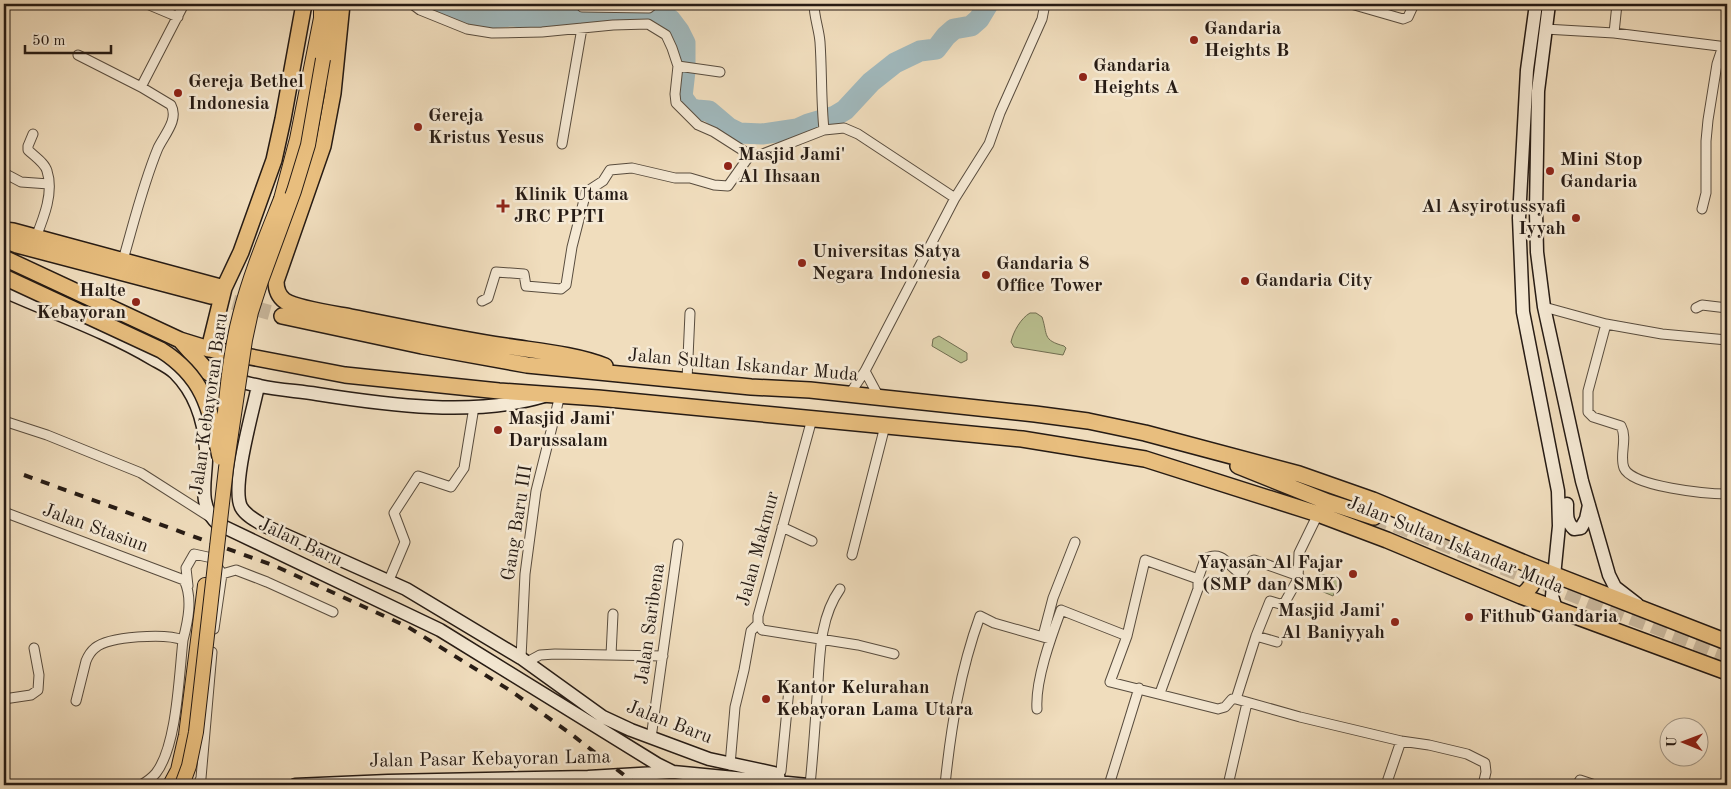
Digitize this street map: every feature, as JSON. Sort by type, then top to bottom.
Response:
[{"type":"highway","points":[[210,349],[224,288],[241,252],[274,160],[304,4]]},
{"type":"highway","points":[[342,4],[333,93],[323,146],[276,281],[276,289],[285,301],[294,305],[470,340],[572,357],[601,364],[632,376]]},
{"type":"highway","points":[[4,230],[224,288]]},
{"type":"highway","points":[[4,240],[211,296]]},
{"type":"highway","points":[[241,252],[249,269],[259,275],[271,274],[281,267]]},
{"type":"highway","name":"Jalan Sultan Iskandar Muda","points":[[4,258],[180,340],[210,349],[265,361],[345,375],[1041,442],[1146,459],[1194,474],[1263,486],[1323,508],[1374,517]]},
{"type":"highway","points":[[4,276],[161,350],[174,358],[194,380],[206,401],[220,457]]},
{"type":"highway","name":"Jalan Sultan Iskandar Muda","points":[[282,316],[491,360],[527,365],[632,376],[849,394],[1035,414],[1145,433],[1299,474],[1373,500],[1532,566],[1727,642]]},
{"type":"highway","points":[[180,340],[209,373]]},
{"type":"highway","name":"Jalan Sultan Iskandar Muda","points":[[1202,448],[1323,508],[1521,596],[1727,672]]},
{"type":"highway","points":[[1521,596],[1530,590],[1533,584],[1535,577],[1532,566]]},
{"type":"main road","name":"Jalan Kebayoran Baru","points":[[182,785],[189,766],[196,732],[226,468],[245,340],[259,289],[308,145],[318,56],[321,4]]},
{"type":"main road","name":"Jalan Kebayoran Baru","points":[[170,785],[178,770],[186,735],[231,357],[240,315],[291,167],[318,56],[334,4]]},
{"type":"main road","points":[[1536,4],[1527,79],[1519,218],[1523,312],[1554,473],[1559,510],[1552,596],[1556,609]]},
{"type":"main road","points":[[1549,4],[1538,91],[1536,212],[1537,252],[1544,307],[1582,482],[1612,582],[1615,587],[1642,609]]},
{"type":"main road","points":[[1521,256],[1537,252]]},
{"type":"main road","points":[[4,291],[133,347],[174,372],[191,393],[198,407],[203,425],[206,450],[204,500],[210,517]]},
{"type":"main road","name":"Jalan Sultan Iskandar Muda","points":[[174,372],[192,370],[258,386],[352,400],[436,407],[474,407],[527,401],[553,395]]},
{"type":"main road","name":"Jalan Baru","points":[[258,386],[239,477],[238,494],[242,507],[251,518],[265,526],[389,580],[524,660],[603,717],[680,750],[779,778]]},
{"type":"main road","points":[[206,471],[216,466],[221,466],[233,469],[239,477]]},
{"type":"main road","points":[[1554,473],[1561,478],[1566,490],[1567,517],[1569,524],[1574,529],[1581,528],[1586,519],[1589,505]]},
{"type":"main road","name":"Jalan Baru","points":[[210,517],[218,524],[234,532],[440,630],[656,764],[673,772]]},
{"type":"main road","name":"Jalan Pasar Kebayoran Lama","points":[[625,776],[656,764]]},
{"type":"main road","points":[[673,772],[779,778],[809,785]]},
{"type":"main road","name":"Jalan Pasar Kebayoran Lama","points":[[296,785],[588,781],[673,772]]},
{"type":"street","points":[[147,4],[178,18]]},
{"type":"street","points":[[141,87],[184,4]]},
{"type":"street","points":[[412,4],[420,10],[467,29],[492,33],[542,32],[648,24],[666,35],[681,66],[675,94],[676,103],[698,125],[714,132],[750,154],[760,155],[824,128],[844,128],[858,134],[956,198]]},
{"type":"street","points":[[582,7],[649,8],[654,4]]},
{"type":"street","points":[[814,4],[814,16],[820,39],[824,128]]},
{"type":"street","points":[[849,394],[865,371],[956,198],[989,144],[1000,113],[1042,19],[1045,4]]},
{"type":"street","points":[[1351,4],[1403,19],[1408,17],[1414,4]]},
{"type":"street","points":[[1614,33],[1617,4]]},
{"type":"street","points":[[562,144],[582,28]]},
{"type":"street","points":[[1545,29],[1614,33],[1727,46],[1717,64],[1708,120],[1706,193],[1702,209]]},
{"type":"street","points":[[78,55],[141,87],[171,106],[174,111],[174,118],[159,147],[144,184],[123,260]]},
{"type":"street","points":[[681,66],[720,72]]},
{"type":"street","points":[[33,134],[28,150],[47,169],[49,184],[46,211],[36,237]]},
{"type":"street","points":[[482,301],[488,298],[496,272],[524,274],[526,286],[564,288],[586,192],[603,181],[610,170],[632,168],[675,178],[690,178],[714,186],[728,186],[750,154]]},
{"type":"street","points":[[4,173],[22,182],[49,184]]},
{"type":"street","points":[[1696,308],[1702,305],[1727,308]]},
{"type":"street","points":[[1544,307],[1606,324],[1662,334],[1727,340]]},
{"type":"street","points":[[687,380],[690,313]]},
{"type":"street","points":[[1606,324],[1588,391],[1588,412],[1593,417],[1621,426],[1624,432],[1623,466],[1626,471],[1640,481],[1668,488],[1699,493],[1727,494]]},
{"type":"street","points":[[865,371],[880,398]]},
{"type":"street","name":"Gang Baru III","points":[[524,660],[525,574],[536,491],[553,395]]},
{"type":"street","points":[[389,580],[405,542],[394,513],[418,476],[452,487],[464,468],[474,407]]},
{"type":"street","name":"Jalan Makmur","points":[[812,419],[758,616],[758,624],[762,630],[822,638],[894,654]]},
{"type":"street","points":[[4,421],[142,473],[210,517]]},
{"type":"street","points":[[852,555],[885,426]]},
{"type":"street","points":[[1236,699],[1256,636],[1270,601],[1280,604],[1285,602],[1299,576],[1299,553],[1323,508]]},
{"type":"street","name":"Jalan Stasiun","points":[[4,512],[176,576],[184,580],[188,590]]},
{"type":"street","points":[[782,527],[812,541]]},
{"type":"street","points":[[1037,709],[1052,598],[1075,542]]},
{"type":"street","name":"Jalan Saribena","points":[[651,738],[678,544]]},
{"type":"street","points":[[141,785],[156,774],[169,749],[189,602],[186,568],[194,554],[212,558],[222,574],[212,642],[201,778],[198,785]]},
{"type":"street","points":[[1160,693],[1198,589],[1198,579],[1205,559],[1211,556],[1225,559],[1236,572],[1240,573],[1243,572],[1250,561],[1254,560],[1299,576]]},
{"type":"street","points":[[1198,579],[1145,560],[1126,636],[1110,682],[1218,709],[1222,708],[1232,699],[1236,699],[1300,717],[1401,741],[1467,754],[1482,760],[1486,767],[1483,785]]},
{"type":"street","points":[[222,574],[236,570],[268,582],[333,612]]},
{"type":"street","points":[[809,785],[822,638],[828,610],[840,589]]},
{"type":"street","points":[[1047,637],[1062,610],[1126,636]]},
{"type":"street","points":[[611,655],[613,614]]},
{"type":"street","points":[[945,785],[957,694],[965,661],[980,616],[994,623],[1047,637]]},
{"type":"street","points":[[730,765],[735,707],[751,631],[758,624]]},
{"type":"street","points":[[76,700],[86,661],[96,647],[138,636],[183,640]]},
{"type":"street","points":[[1256,636],[1277,642]]},
{"type":"street","points":[[4,698],[31,695],[38,690],[39,675],[34,648]]},
{"type":"street","points":[[524,660],[540,655],[663,656]]},
{"type":"street","points":[[1109,785],[1139,688]]},
{"type":"street","points":[[779,778],[789,689]]},
{"type":"street","points":[[1228,785],[1247,703]]},
{"type":"street","points":[[1386,785],[1401,741]]},
{"type":"street","points":[[1577,785],[1581,780],[1594,785]]},
{"type":"green space","points":[[1030,313],[1036,313],[1042,317],[1049,339],[1066,348],[1063,355],[1014,347],[1011,342],[1012,338],[1021,322]]},
{"type":"green space","points":[[939,336],[967,353],[967,360],[961,363],[932,346],[933,339]]},
{"type":"green space","points":[[1320,573],[1339,581],[1333,596],[1314,588]]},
{"type":"waterway","points":[[437,4],[449,11],[490,18],[511,16],[546,19],[608,20],[652,14],[670,19],[685,43],[685,71],[682,97],[690,108],[709,111],[729,128],[739,133],[762,134],[797,129],[835,116],[845,110],[871,82],[895,63],[920,51],[936,49],[954,29],[971,26],[979,19],[988,4]]},
{"type":"tunnel","points":[[211,296],[282,316]]},
{"type":"tunnel","points":[[1374,517],[1727,655]]},
{"type":"railway","points":[[24,475],[275,566],[408,627],[511,691],[637,785]]},
{"type":"place","name":"Gandaria Heights B","points":[[1194,40]]},
{"type":"place","name":"Gandaria Heights A","points":[[1083,77]]},
{"type":"place","name":"Gereja Bethel Indonesia","points":[[178,93]]},
{"type":"place","name":"Gereja Kristus Yesus","points":[[418,127]]},
{"type":"place","name":"Masjid Jami' Al Ihsaan","points":[[728,166]]},
{"type":"place","name":"Mini Stop Gandaria","points":[[1550,171]]},
{"type":"place","name":"Klinik Utama JRC PPTI","points":[[503,206]]},
{"type":"place","name":"Al Asyirotussyafi Iyyah","points":[[1576,218]]},
{"type":"place","name":"Universitas Satya Negara Indonesia","points":[[802,263]]},
{"type":"place","name":"Gandaria 8 Office Tower","points":[[986,275]]},
{"type":"place","name":"Gandaria City","points":[[1245,281]]},
{"type":"place","name":"Halte Kebayoran","points":[[136,302]]},
{"type":"place","name":"Masjid Jami' Darussalam","points":[[498,430]]},
{"type":"place","name":"Yayasan Al Fajar (SMP dan SMK)","points":[[1353,574]]},
{"type":"place","name":"Fithub Gandaria","points":[[1469,617]]},
{"type":"place","name":"Masjid Jami' Al Baniyyah","points":[[1395,622]]},
{"type":"place","name":"Kantor Kelurahan Kebayoran Lama Utara","points":[[766,699]]}]
